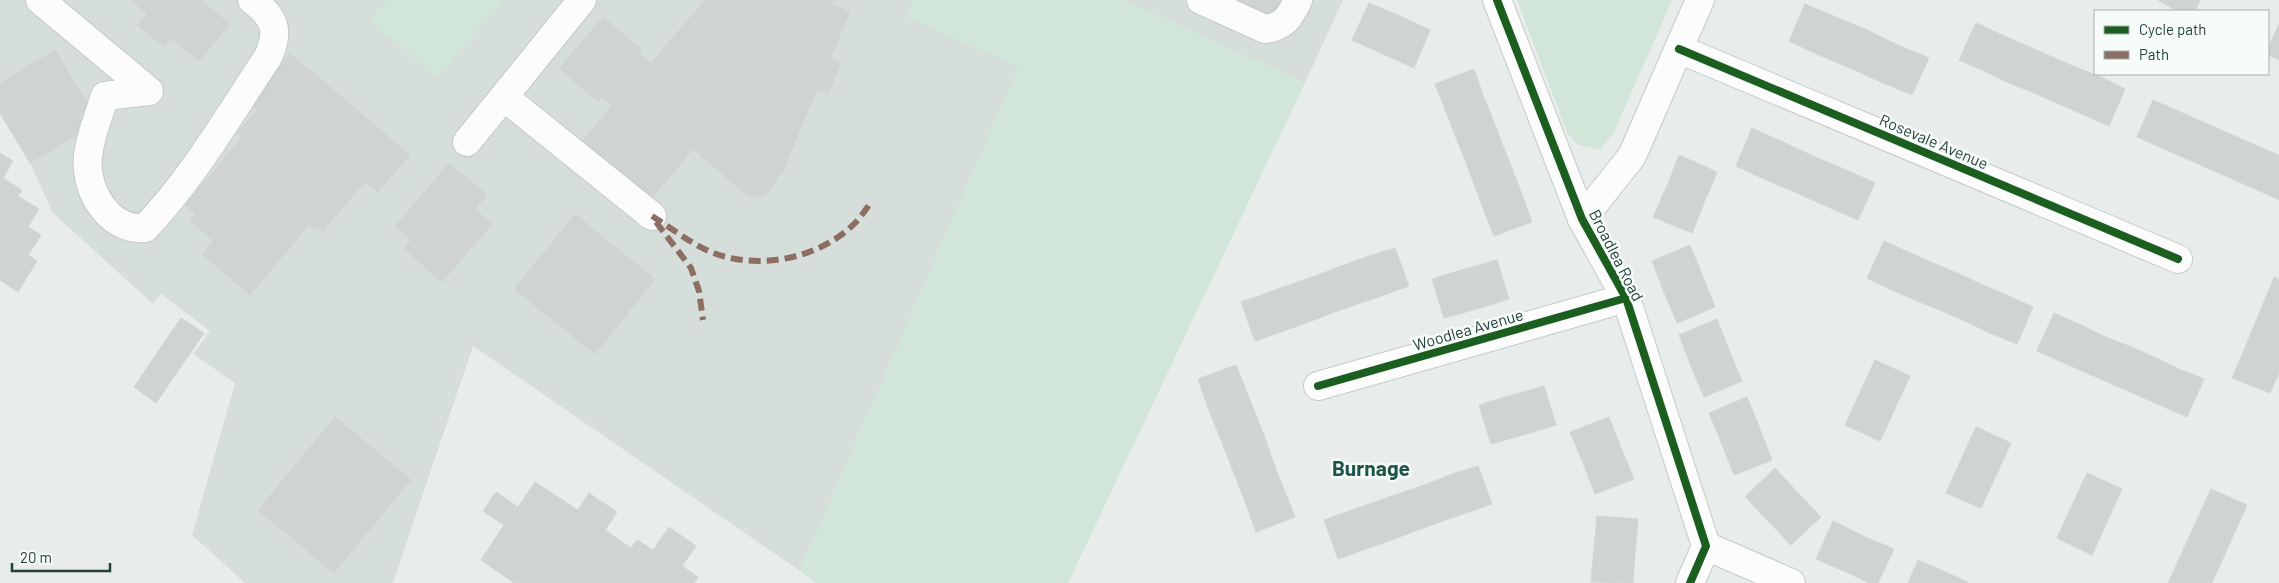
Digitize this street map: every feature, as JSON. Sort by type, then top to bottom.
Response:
[{"type":"street","points":[[40,0],[149,91],[105,96],[87,156],[92,190],[100,204],[113,220],[135,229],[145,228],[161,212],[193,169],[268,57],[275,42],[274,24],[260,6],[252,0]]},
{"type":"street","points":[[467,142],[582,0]]},
{"type":"street","points":[[1201,0],[1265,29],[1276,28],[1286,22],[1298,0]]},
{"type":"street","name":"Broadlea Road","points":[[1497,0],[1582,219],[1626,298],[1706,546]]},
{"type":"street","name":"Broadlea Road","points":[[1582,219],[1632,156],[1700,0]]},
{"type":"street","name":"Rosevale Avenue","points":[[1679,49],[2178,259]]},
{"type":"street","points":[[504,97],[652,216]]},
{"type":"street","name":"Woodlea Avenue","points":[[1318,386],[1626,298]]},
{"type":"street","points":[[1690,583],[1706,546],[1790,583]]},
{"type":"shaded area","points":[[0,0],[1048,0],[800,571],[473,346],[393,583],[245,583],[192,535],[235,383],[193,354],[210,331],[161,294],[153,304],[53,213],[30,163],[0,113]]},
{"type":"shaded area","points":[[1123,0],[1343,0],[1305,83]]},
{"type":"green space","points":[[387,0],[504,0],[437,78],[370,21]]},
{"type":"green space","points":[[914,0],[1123,0],[1305,83],[1068,583],[816,583],[800,571],[1018,67],[907,17]]},
{"type":"green space","points":[[1517,0],[1672,0],[1615,130],[1600,150],[1579,145],[1568,135]]},
{"type":"building","points":[[131,0],[201,0],[230,24],[199,61],[171,38],[164,47],[137,25],[147,14]]},
{"type":"building","points":[[705,0],[835,0],[830,3],[850,12],[830,59],[841,63],[828,94],[817,89],[782,174],[779,174],[767,194],[759,197],[747,195],[693,149],[651,199],[582,141],[612,106],[602,97],[598,102],[559,68],[603,17],[642,50],[639,53],[651,63]]},
{"type":"building","points":[[1234,0],[1281,0],[1273,18]]},
{"type":"building","points":[[2158,0],[2200,0],[2195,10],[2176,10]]},
{"type":"building","points":[[1369,3],[1400,16],[1383,54],[1352,40]]},
{"type":"building","points":[[1805,4],[1836,17],[1819,55],[1789,41]]},
{"type":"building","points":[[1400,16],[1430,30],[1414,68],[1383,54]]},
{"type":"building","points":[[1836,17],[1867,30],[1850,68],[1819,55]]},
{"type":"building","points":[[1976,23],[2000,34],[1984,71],[1959,60]]},
{"type":"building","points":[[2279,24],[2279,60],[2269,55],[2269,46]]},
{"type":"building","points":[[1867,30],[1898,45],[1881,82],[1850,68]]},
{"type":"building","points":[[2000,34],[2025,45],[2009,83],[1984,71]]},
{"type":"building","points":[[1898,45],[1929,58],[1912,95],[1881,82]]},
{"type":"building","points":[[2025,45],[2050,56],[2034,93],[2009,83]]},
{"type":"building","points":[[55,50],[90,108],[79,115],[87,129],[30,163],[0,113],[0,83]]},
{"type":"building","points":[[290,53],[410,155],[378,192],[365,182],[323,231],[308,226],[250,295],[202,254],[213,241],[190,221],[196,214],[185,205],[242,137],[237,133],[257,110],[248,103]]},
{"type":"building","points":[[2050,56],[2075,67],[2059,104],[2034,93]]},
{"type":"building","points":[[2075,67],[2101,77],[2084,115],[2059,104]]},
{"type":"building","points":[[1474,69],[1483,95],[1445,109],[1435,84]]},
{"type":"building","points":[[2101,77],[2125,89],[2109,126],[2084,115]]},
{"type":"building","points":[[1483,95],[1493,120],[1455,135],[1445,109]]},
{"type":"building","points":[[2153,100],[2178,111],[2162,148],[2137,137]]},
{"type":"building","points":[[2178,111],[2203,122],[2187,159],[2162,148]]},
{"type":"building","points":[[1493,120],[1503,146],[1465,160],[1455,135]]},
{"type":"building","points":[[2203,122],[2228,133],[2212,170],[2187,159]]},
{"type":"building","points":[[1752,128],[1783,142],[1766,180],[1736,166]]},
{"type":"building","points":[[2228,133],[2253,144],[2237,181],[2212,170]]},
{"type":"building","points":[[1783,142],[1813,156],[1797,193],[1766,180]]},
{"type":"building","points":[[2253,144],[2278,155],[2262,192],[2237,181]]},
{"type":"building","points":[[1503,146],[1513,171],[1475,186],[1465,160]]},
{"type":"building","points":[[0,153],[13,161],[3,178],[22,190],[18,196],[39,209],[28,227],[41,235],[28,255],[37,261],[18,292],[0,280]]},
{"type":"building","points":[[1679,155],[1717,172],[1704,203],[1667,186]]},
{"type":"building","points":[[2279,155],[2279,200],[2262,192]]},
{"type":"building","points":[[1813,156],[1844,169],[1828,207],[1797,193]]},
{"type":"building","points":[[449,163],[487,195],[475,209],[492,224],[442,282],[404,249],[411,240],[395,226]]},
{"type":"building","points":[[1844,169],[1875,183],[1858,220],[1828,207]]},
{"type":"building","points":[[1513,171],[1523,197],[1484,211],[1475,186]]},
{"type":"building","points":[[1667,186],[1704,203],[1692,233],[1653,217]]},
{"type":"building","points":[[1523,197],[1532,222],[1494,236],[1484,211]]},
{"type":"building","points":[[575,214],[655,279],[595,354],[514,289]]},
{"type":"building","points":[[1884,241],[1908,252],[1892,290],[1867,278]]},
{"type":"building","points":[[1690,245],[1703,277],[1664,292],[1652,261]]},
{"type":"building","points":[[1395,248],[1409,286],[1384,295],[1369,256]]},
{"type":"building","points":[[1908,252],[1933,263],[1917,301],[1892,290]]},
{"type":"building","points":[[1369,256],[1384,295],[1358,304],[1344,265]]},
{"type":"building","points":[[1497,260],[1509,299],[1477,309],[1465,269]]},
{"type":"building","points":[[1933,263],[1959,274],[1942,311],[1917,301]]},
{"type":"building","points":[[1344,265],[1357,304],[1332,313],[1318,275]]},
{"type":"building","points":[[1465,269],[1477,309],[1444,318],[1432,279]]},
{"type":"building","points":[[1959,274],[1983,285],[1967,322],[1942,311]]},
{"type":"building","points":[[1318,275],[1332,313],[1306,323],[1292,284]]},
{"type":"building","points":[[1703,277],[1715,307],[1677,323],[1664,292]]},
{"type":"building","points":[[2274,277],[2279,279],[2279,309],[2264,302]]},
{"type":"building","points":[[1292,284],[1306,323],[1281,332],[1267,293]]},
{"type":"building","points":[[1983,285],[2009,296],[1992,334],[1967,322]]},
{"type":"building","points":[[1267,293],[1281,332],[1255,341],[1241,302]]},
{"type":"building","points":[[2009,296],[2033,307],[2017,344],[1992,334]]},
{"type":"building","points":[[2264,302],[2279,309],[2279,338],[2253,328]]},
{"type":"building","points":[[2054,313],[2079,324],[2062,362],[2037,351]]},
{"type":"building","points":[[181,318],[204,333],[156,403],[134,387]]},
{"type":"building","points":[[1717,319],[1729,350],[1691,366],[1679,335]]},
{"type":"building","points":[[2079,324],[2103,336],[2087,373],[2062,362]]},
{"type":"building","points":[[2253,328],[2279,338],[2279,368],[2243,353]]},
{"type":"building","points":[[2103,336],[2129,346],[2112,384],[2087,373]]},
{"type":"building","points":[[2129,346],[2154,357],[2137,395],[2112,384]]},
{"type":"building","points":[[1729,350],[1742,381],[1704,397],[1691,366]]},
{"type":"building","points":[[2243,353],[2279,368],[2279,373],[2270,393],[2232,378]]},
{"type":"building","points":[[2154,357],[2179,369],[2162,406],[2137,395]]},
{"type":"building","points":[[1875,360],[1910,376],[1880,441],[1845,425]]},
{"type":"building","points":[[1236,365],[1246,390],[1207,405],[1198,379]]},
{"type":"building","points":[[2179,369],[2204,379],[2187,417],[2162,406]]},
{"type":"building","points":[[1544,386],[1556,425],[1523,435],[1512,395]]},
{"type":"building","points":[[1246,390],[1256,415],[1217,430],[1207,405]]},
{"type":"building","points":[[1512,395],[1523,435],[1491,444],[1479,405]]},
{"type":"building","points":[[1747,397],[1760,429],[1722,444],[1709,413]]},
{"type":"building","points":[[1256,415],[1266,441],[1227,455],[1217,430]]},
{"type":"building","points":[[335,417],[411,480],[334,573],[258,510]]},
{"type":"building","points":[[1609,417],[1621,448],[1583,463],[1570,432]]},
{"type":"building","points":[[1976,427],[2011,443],[1981,508],[1946,493]]},
{"type":"building","points":[[1760,429],[1772,460],[1734,475],[1722,444]]},
{"type":"building","points":[[1266,441],[1275,467],[1237,481],[1227,455]]},
{"type":"building","points":[[1621,448],[1634,479],[1595,494],[1583,463]]},
{"type":"building","points":[[1478,466],[1492,504],[1466,513],[1452,474]]},
{"type":"building","points":[[1275,467],[1285,492],[1247,507],[1237,481]]},
{"type":"building","points":[[1775,468],[1798,493],[1768,521],[1745,497]]},
{"type":"building","points":[[2087,473],[2122,489],[2092,555],[2057,538]]},
{"type":"building","points":[[1452,474],[1466,513],[1440,522],[1427,484]]},
{"type":"building","points":[[535,482],[578,510],[589,493],[617,512],[605,530],[631,548],[637,540],[653,550],[669,527],[696,546],[682,566],[698,577],[694,583],[514,583],[481,560],[504,525],[483,511],[496,492],[518,507]]},
{"type":"building","points":[[1427,484],[1440,522],[1415,531],[1401,493]]},
{"type":"building","points":[[2211,489],[2247,505],[2212,583],[2168,583]]},
{"type":"building","points":[[1285,492],[1295,517],[1256,532],[1247,507]]},
{"type":"building","points":[[1401,493],[1415,531],[1389,541],[1375,502]]},
{"type":"building","points":[[1798,493],[1821,517],[1791,545],[1768,521]]},
{"type":"building","points":[[1375,502],[1389,541],[1363,550],[1349,511]]},
{"type":"building","points":[[1349,511],[1363,550],[1338,559],[1324,520]]},
{"type":"building","points":[[1597,516],[1638,519],[1635,552],[1594,549]]},
{"type":"building","points":[[1833,521],[1863,536],[1846,572],[1816,559]]},
{"type":"building","points":[[1863,536],[1894,549],[1878,583],[1869,583],[1846,572]]},
{"type":"building","points":[[1594,549],[1635,552],[1633,583],[1591,582]]},
{"type":"building","points":[[1918,560],[1943,571],[1938,583],[1908,583]]},
{"type":"building","points":[[1943,571],[1968,582],[1938,583]]},
{"type":"marked path","points":[[652,216],[688,240],[711,252],[729,258],[748,261],[768,261],[806,253],[824,245],[841,235],[855,223],[871,202]]},
{"type":"marked path","points":[[656,222],[691,268],[699,291],[703,320]]},
{"type":"cycle path","points":[[1497,0],[1582,219],[1626,298],[1706,546],[1690,583]]},
{"type":"cycle path","points":[[1679,49],[2178,259]]},
{"type":"cycle path","points":[[1318,386],[1626,298]]},
{"type":"district","name":"Burnage","points":[[1371,467]]}]
